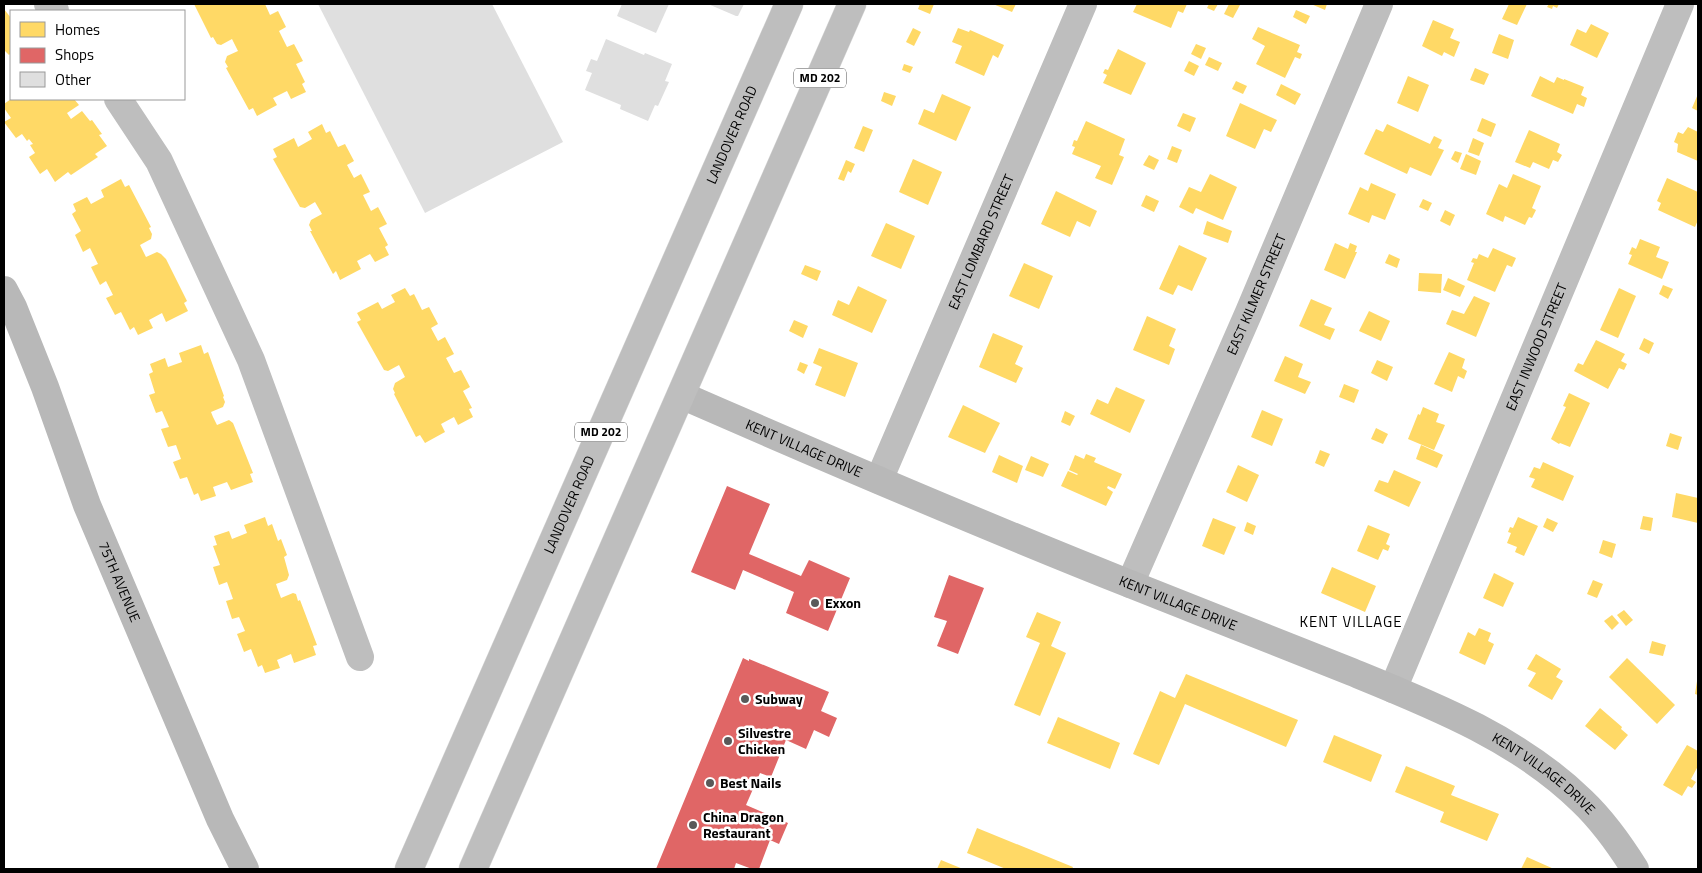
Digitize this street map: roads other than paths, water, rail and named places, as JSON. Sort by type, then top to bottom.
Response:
[{"type":"street","name":"LANDOVER ROAD","points":[[409,869],[789,4]]},
{"type":"street","name":"MD 202","points":[[473,869],[852,4]]},
{"type":"street","name":"EAST LOMBARD STREET","points":[[879,480],[1083,4]]},
{"type":"street","name":"EAST KILMER STREET","points":[[1130,584],[1249,312],[1380,4]]},
{"type":"street","name":"EAST INWOOD STREET","points":[[1393,689],[1680,4]]},
{"type":"street","points":[[119,100],[159,161],[251,360],[360,657]]},
{"type":"street","name":"75TH AVENUE","points":[[4,290],[13,307],[45,387],[90,512],[181,723],[220,819],[245,869]]},
{"type":"street","name":"KENT VILLAGE DRIVE","points":[[681,395],[879,480],[1130,584],[1445,711],[1502,741],[1546,770],[1583,801],[1619,844],[1635,869]]},
{"type":"place","name":"Exxon","points":[[815,603]]},
{"type":"place","name":"Subway","points":[[745,699]]},
{"type":"place","name":"Silvestre Chicken","points":[[728,741]]},
{"type":"place","name":"Best Nails","points":[[710,783]]},
{"type":"place","name":"China Dragon Restaurant","points":[[693,825]]},
{"type":"district","name":"KENT VILLAGE","points":[[1351,622]]}]
